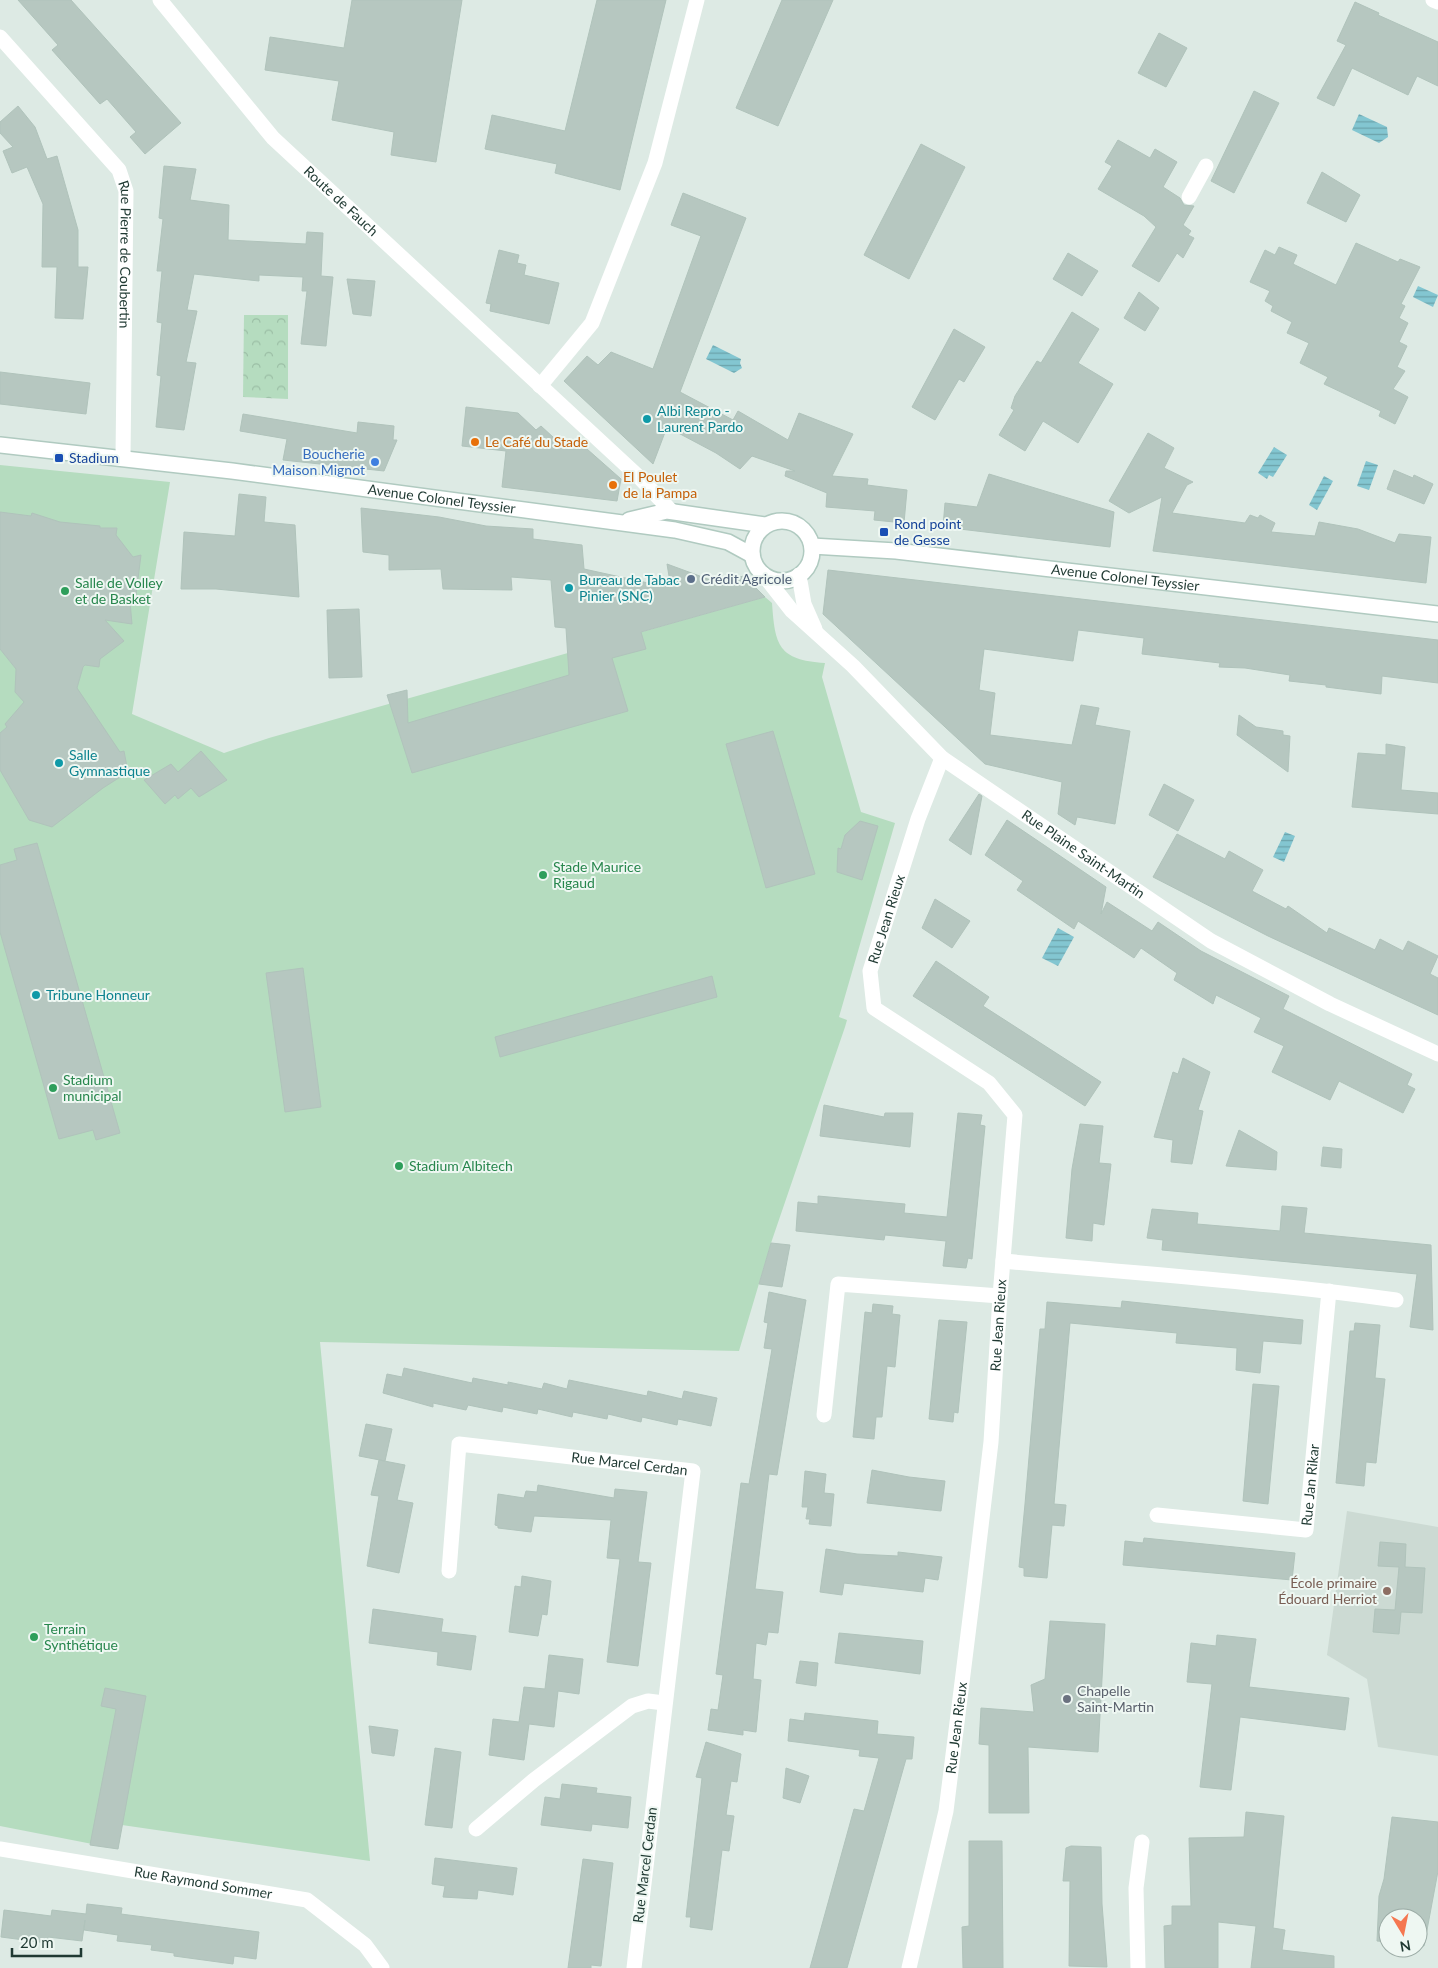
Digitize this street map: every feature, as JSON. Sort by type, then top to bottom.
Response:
[{"type":"street","name":"Route de Fauch","points":[[160,0],[273,138],[641,479],[671,511]]},
{"type":"street","points":[[540,386],[592,323],[655,163],[697,0]]},
{"type":"street","points":[[1433,0],[1438,2]]},
{"type":"street","name":"Rue Pierre de Coubertin","points":[[0,37],[118,170],[126,191],[123,458]]},
{"type":"street","points":[[1188,197],[1206,166]]},
{"type":"street","name":"Avenue Colonel Teyssier","points":[[0,445],[232,470],[675,530],[728,542],[752,554]]},
{"type":"street","name":"Avenue Colonel Teyssier","points":[[615,523],[671,511],[765,525]]},
{"type":"street","points":[[763,574],[781,581],[799,576],[810,562],[812,546],[802,528],[794,523],[779,521],[765,525],[754,538],[752,554],[754,562],[763,574],[792,612],[816,633]]},
{"type":"street","name":"Avenue Colonel Teyssier","points":[[812,546],[896,550],[1438,614]]},
{"type":"street","name":"Rue Plaine Saint-Martin","points":[[799,576],[804,604],[816,633],[853,666],[942,758],[1211,941],[1330,1004],[1438,1054]]},
{"type":"street","name":"Rue Jean Rieux","points":[[909,1968],[946,1811],[992,1442],[1000,1296],[1015,1115],[989,1083],[874,1008],[870,972],[918,819],[942,758]]},
{"type":"street","points":[[1003,1260],[1329,1290],[1396,1300]]},
{"type":"street","points":[[824,1415],[838,1284],[1000,1296]]},
{"type":"street","name":"Rue Jan Rikar","points":[[1157,1515],[1306,1530],[1329,1290]]},
{"type":"street","name":"Rue Marcel Cerdan","points":[[449,1572],[459,1444],[693,1471],[634,1968]]},
{"type":"street","points":[[476,1830],[534,1780],[632,1706],[648,1701],[664,1703]]},
{"type":"street","points":[[1138,1968],[1136,1888],[1142,1842]]},
{"type":"street","name":"Rue Raymond Sommer","points":[[0,1849],[307,1900],[365,1945],[382,1968]]},
{"type":"shaded area","name":"École primaire Édouard Herriot","points":[[1347,1511],[1438,1527],[1438,1756],[1378,1747],[1367,1679],[1327,1655]]},
{"type":"green space","points":[[244,315],[288,315],[288,399],[243,397]]},
{"type":"green space","name":"Stadium Albitech","points":[[0,465],[170,482],[132,714],[224,753],[269,738],[765,597],[772,603],[775,630],[782,648],[788,654],[797,658],[825,663],[822,677],[861,812],[895,823],[839,1017],[847,1020],[845,1027],[771,1243],[739,1351],[320,1342],[370,1861],[122,1825],[118,1849],[0,1826]]},
{"type":"water","points":[[1359,114],[1387,127],[1388,137],[1379,143],[1352,130]]},
{"type":"water","points":[[1418,286],[1438,295],[1433,307],[1413,297]]},
{"type":"water","points":[[713,345],[741,359],[742,368],[734,373],[706,359]]},
{"type":"water","points":[[1274,447],[1287,455],[1273,477],[1269,475],[1267,479],[1258,473]]},
{"type":"water","points":[[1366,461],[1378,465],[1369,490],[1357,486]]},
{"type":"water","points":[[1324,476],[1333,481],[1317,510],[1309,505]]},
{"type":"water","points":[[1285,832],[1295,836],[1284,862],[1273,857]]},
{"type":"water","points":[[1058,928],[1074,937],[1058,966],[1042,958]]},
{"type":"building","points":[[18,0],[71,0],[181,123],[145,154],[130,137],[136,132],[107,99],[100,104],[52,50],[58,45]]},
{"type":"building","points":[[352,0],[462,0],[436,162],[391,155],[394,132],[332,120],[339,81],[265,70],[270,37],[344,48]]},
{"type":"building","points":[[597,0],[666,0],[620,190],[555,173],[557,164],[485,149],[492,115],[565,131]]},
{"type":"building","points":[[782,0],[833,0],[778,126],[736,108]]},
{"type":"building","points":[[1355,2],[1379,13],[1378,15],[1438,42],[1438,86],[1417,76],[1408,95],[1352,68],[1334,106],[1317,98],[1346,45],[1337,41]]},
{"type":"building","points":[[1159,33],[1187,48],[1166,87],[1138,73]]},
{"type":"building","points":[[1254,91],[1279,103],[1234,193],[1211,181]]},
{"type":"building","points":[[18,106],[35,127],[47,159],[57,156],[78,230],[78,267],[88,267],[83,319],[55,318],[57,267],[42,267],[43,204],[27,167],[12,173],[3,151],[13,147],[0,133],[0,122]]},
{"type":"building","points":[[1118,140],[1150,158],[1155,149],[1177,162],[1163,187],[1180,198],[1184,205],[1194,206],[1183,225],[1191,231],[1188,235],[1194,238],[1183,258],[1177,253],[1159,282],[1132,266],[1156,227],[1144,216],[1098,189],[1112,166],[1105,162]]},
{"type":"building","points":[[921,144],[965,167],[909,279],[864,255]]},
{"type":"building","points":[[164,166],[196,169],[190,200],[229,205],[228,240],[306,244],[307,232],[323,233],[321,276],[333,277],[326,346],[301,344],[307,291],[302,291],[303,277],[259,275],[259,281],[194,274],[187,310],[197,311],[186,362],[196,363],[184,430],[156,427],[161,376],[157,375],[162,323],[157,322],[162,271],[157,271],[163,219],[159,218]]},
{"type":"building","points":[[1322,172],[1360,195],[1346,222],[1307,203]]},
{"type":"building","points":[[683,193],[746,218],[680,392],[733,420],[738,411],[788,440],[799,413],[853,434],[832,476],[868,479],[867,485],[907,490],[904,523],[874,520],[875,511],[826,507],[827,493],[785,476],[786,471],[795,471],[752,456],[740,469],[716,453],[667,427],[653,464],[564,381],[587,356],[598,365],[611,352],[653,369],[701,236],[671,225]]},
{"type":"building","points":[[1356,243],[1398,262],[1400,259],[1420,267],[1401,304],[1405,306],[1399,318],[1408,323],[1399,342],[1407,346],[1397,367],[1405,371],[1393,389],[1408,397],[1395,424],[1379,416],[1381,411],[1324,384],[1328,377],[1300,363],[1309,343],[1287,333],[1292,322],[1271,311],[1273,306],[1265,301],[1270,291],[1250,282],[1265,250],[1275,255],[1279,247],[1297,255],[1293,264],[1336,285]]},
{"type":"building","points":[[499,250],[519,255],[517,263],[526,265],[524,275],[559,283],[549,324],[490,311],[491,304],[486,303]]},
{"type":"building","points":[[1068,253],[1098,271],[1082,296],[1053,279]]},
{"type":"building","points":[[347,279],[375,281],[371,316],[353,314]]},
{"type":"building","points":[[1139,292],[1159,308],[1145,331],[1124,318]]},
{"type":"building","points":[[1072,312],[1099,329],[1078,363],[1113,384],[1078,443],[1043,421],[1025,451],[999,435],[1014,410],[1011,408],[1015,396],[1037,361],[1041,363]]},
{"type":"building","points":[[954,329],[985,347],[964,382],[959,379],[935,420],[912,407]]},
{"type":"building","points":[[0,372],[90,383],[86,414],[0,404]]},
{"type":"building","points":[[466,407],[518,413],[536,430],[541,426],[566,449],[587,449],[621,479],[617,501],[502,487],[506,451],[462,446]]},
{"type":"building","points":[[243,414],[357,433],[358,422],[394,426],[393,440],[397,440],[384,471],[283,460],[287,439],[240,431]]},
{"type":"building","points":[[1148,433],[1174,448],[1164,468],[1193,482],[1187,485],[1172,513],[1245,523],[1250,515],[1258,518],[1260,515],[1275,523],[1271,532],[1315,536],[1319,522],[1358,529],[1395,543],[1399,534],[1431,537],[1426,583],[1153,551],[1162,497],[1129,513],[1109,501]]},
{"type":"building","points":[[1394,470],[1413,478],[1414,475],[1433,484],[1424,504],[1387,489]]},
{"type":"building","points":[[989,474],[1114,512],[1110,547],[943,527],[945,503],[977,507]]},
{"type":"building","points":[[239,494],[266,497],[264,522],[295,525],[299,597],[216,589],[181,589],[184,532],[235,536]]},
{"type":"building","points":[[361,508],[439,517],[486,526],[533,529],[533,539],[582,545],[584,569],[671,588],[667,564],[716,582],[744,576],[765,597],[641,632],[646,649],[612,658],[628,711],[412,773],[387,695],[407,690],[408,723],[569,675],[566,628],[555,627],[551,580],[511,577],[512,590],[443,589],[441,569],[389,570],[389,555],[363,552]]},
{"type":"building","points":[[0,512],[31,516],[32,513],[60,522],[100,526],[100,528],[117,528],[116,535],[133,557],[141,555],[135,603],[130,602],[132,624],[105,620],[124,641],[100,659],[99,667],[85,665],[83,667],[77,688],[120,752],[124,751],[128,772],[103,788],[52,827],[29,820],[0,770],[0,733],[7,727],[5,724],[24,702],[15,692],[16,669],[0,649]]},
{"type":"building","points":[[828,570],[1438,640],[1438,683],[1382,676],[1381,694],[1326,687],[1326,685],[1289,681],[1290,675],[1245,668],[1219,667],[1220,663],[1142,654],[1144,638],[1078,630],[1073,661],[984,649],[979,690],[995,693],[990,735],[1072,745],[1081,705],[1099,708],[1095,725],[1130,731],[1115,824],[1077,817],[1075,825],[1058,814],[1062,782],[985,764],[823,614]]},
{"type":"building","points":[[359,609],[362,677],[329,678],[327,610]]},
{"type":"building","points":[[1239,715],[1256,727],[1283,731],[1283,735],[1290,736],[1288,772],[1237,735]]},
{"type":"building","points":[[773,731],[815,874],[766,888],[726,744]]},
{"type":"building","points":[[1386,744],[1405,747],[1401,790],[1438,793],[1438,814],[1352,807],[1358,753],[1386,755]]},
{"type":"building","points":[[201,751],[227,780],[199,797],[191,788],[178,799],[175,795],[165,804],[144,780],[171,764],[178,772]]},
{"type":"building","points":[[1164,784],[1194,800],[1178,831],[1149,815]]},
{"type":"building","points":[[979,794],[982,796],[971,855],[949,840]]},
{"type":"building","points":[[1007,820],[1106,887],[1101,914],[1107,902],[1152,931],[1158,922],[1201,951],[1289,996],[1283,1009],[1412,1074],[1407,1085],[1415,1089],[1403,1113],[1339,1081],[1330,1100],[1272,1072],[1284,1046],[1254,1032],[1261,1018],[1216,995],[1213,1004],[1174,980],[1177,973],[1141,948],[1134,958],[1078,921],[1074,929],[1017,890],[1023,881],[985,855]]},
{"type":"building","points":[[860,821],[878,826],[862,880],[837,872],[838,848],[841,849],[845,835]]},
{"type":"building","points":[[1177,834],[1225,859],[1229,851],[1263,870],[1252,891],[1286,909],[1288,906],[1327,933],[1329,928],[1375,950],[1380,939],[1403,951],[1408,941],[1438,956],[1430,974],[1438,978],[1438,1015],[1268,936],[1153,877]]},
{"type":"building","points":[[37,843],[120,1133],[96,1140],[93,1130],[59,1139],[0,932],[0,865],[17,860],[14,849]]},
{"type":"building","points":[[935,899],[970,921],[952,948],[922,928]]},
{"type":"building","points":[[936,961],[989,997],[983,1006],[1101,1082],[1085,1106],[913,996]]},
{"type":"building","points":[[303,968],[321,1107],[285,1112],[266,973]]},
{"type":"building","points":[[712,976],[717,997],[500,1057],[495,1037]]},
{"type":"building","points":[[1183,1058],[1210,1072],[1198,1110],[1203,1111],[1192,1164],[1171,1162],[1173,1140],[1154,1137],[1173,1072],[1178,1074]]},
{"type":"building","points":[[824,1105],[884,1117],[885,1113],[913,1113],[910,1147],[820,1136]]},
{"type":"building","points":[[958,1113],[982,1115],[980,1125],[985,1126],[972,1259],[968,1258],[966,1268],[943,1266],[946,1241],[885,1235],[884,1240],[796,1231],[798,1202],[818,1204],[818,1196],[905,1204],[904,1213],[947,1217]]},
{"type":"building","points":[[1080,1124],[1103,1126],[1099,1163],[1111,1164],[1104,1225],[1093,1223],[1092,1241],[1066,1238],[1072,1169]]},
{"type":"building","points":[[1239,1130],[1277,1152],[1276,1170],[1226,1166]]},
{"type":"building","points":[[1323,1147],[1342,1149],[1341,1168],[1321,1166]]},
{"type":"building","points":[[1282,1206],[1307,1208],[1304,1233],[1431,1245],[1433,1330],[1410,1327],[1417,1274],[1162,1250],[1163,1240],[1147,1238],[1152,1209],[1198,1213],[1197,1224],[1280,1231]]},
{"type":"building","points":[[771,1243],[790,1245],[782,1287],[759,1284]]},
{"type":"building","points":[[769,1292],[806,1300],[777,1475],[769,1474],[755,1589],[783,1592],[778,1633],[768,1632],[766,1645],[756,1643],[753,1679],[761,1680],[756,1732],[743,1730],[743,1735],[708,1730],[711,1709],[718,1710],[723,1675],[716,1674],[741,1483],[749,1484],[772,1349],[764,1348],[768,1323],[764,1322]]},
{"type":"building","points":[[1122,1301],[1303,1320],[1301,1344],[1263,1341],[1260,1373],[1236,1370],[1237,1348],[1176,1343],[1177,1333],[1070,1323],[1054,1504],[1066,1505],[1064,1526],[1052,1525],[1047,1578],[1024,1576],[1024,1568],[1019,1567],[1040,1329],[1045,1329],[1047,1302],[1121,1308]]},
{"type":"building","points":[[873,1304],[893,1306],[892,1314],[900,1315],[895,1367],[887,1366],[882,1417],[876,1417],[874,1439],[853,1437],[865,1312],[872,1313]]},
{"type":"building","points":[[939,1320],[967,1322],[958,1413],[954,1412],[953,1422],[929,1419]]},
{"type":"building","points":[[1355,1323],[1380,1325],[1375,1378],[1385,1379],[1376,1463],[1366,1462],[1364,1486],[1336,1483],[1350,1331],[1354,1331]]},
{"type":"building","points":[[404,1368],[472,1383],[473,1378],[508,1385],[508,1382],[542,1389],[544,1383],[567,1389],[569,1380],[647,1396],[648,1391],[682,1399],[684,1391],[717,1398],[711,1426],[678,1419],[677,1425],[642,1417],[641,1422],[608,1414],[607,1419],[573,1412],[572,1417],[538,1409],[537,1414],[503,1407],[502,1412],[468,1405],[466,1410],[433,1403],[433,1407],[383,1393],[387,1374],[402,1377]]},
{"type":"building","points":[[1253,1384],[1279,1386],[1268,1504],[1243,1501]]},
{"type":"building","points":[[366,1424],[392,1429],[385,1461],[359,1456]]},
{"type":"building","points":[[379,1460],[405,1465],[397,1500],[413,1503],[399,1573],[367,1566],[379,1496],[371,1495]]},
{"type":"building","points":[[872,1470],[945,1481],[941,1511],[867,1503]]},
{"type":"building","points":[[805,1471],[826,1474],[824,1493],[834,1494],[831,1526],[809,1524],[810,1519],[806,1519],[808,1507],[802,1507]]},
{"type":"building","points":[[538,1485],[614,1498],[615,1489],[647,1492],[638,1562],[651,1563],[638,1666],[607,1662],[620,1559],[607,1558],[611,1520],[534,1516],[531,1532],[498,1528],[495,1525],[498,1494],[524,1498],[526,1491],[537,1492]]},
{"type":"building","points":[[1144,1538],[1295,1553],[1292,1580],[1123,1565],[1125,1541],[1143,1543]]},
{"type":"building","points":[[1380,1542],[1406,1544],[1405,1567],[1425,1568],[1422,1613],[1401,1612],[1399,1634],[1373,1632],[1375,1609],[1395,1610],[1399,1567],[1378,1566]]},
{"type":"building","points":[[826,1549],[857,1554],[898,1556],[898,1552],[942,1557],[938,1580],[925,1578],[923,1592],[844,1583],[842,1595],[820,1592]]},
{"type":"building","points":[[522,1576],[551,1581],[547,1615],[542,1614],[538,1636],[509,1632],[515,1586],[521,1587]]},
{"type":"building","points":[[373,1609],[443,1619],[441,1632],[476,1636],[471,1670],[437,1665],[438,1652],[369,1643]]},
{"type":"building","name":"Chapelle Saint-Martin","points":[[1050,1621],[1105,1624],[1098,1752],[1028,1747],[1029,1813],[989,1813],[989,1745],[979,1744],[981,1708],[1034,1712],[1031,1685],[1045,1679]]},
{"type":"building","points":[[839,1633],[923,1641],[920,1674],[835,1663]]},
{"type":"building","points":[[1217,1635],[1256,1639],[1249,1687],[1349,1698],[1345,1730],[1240,1717],[1231,1790],[1200,1787],[1212,1684],[1187,1682],[1191,1643],[1216,1646]]},
{"type":"building","points":[[549,1655],[583,1659],[579,1694],[558,1691],[554,1727],[529,1724],[524,1760],[489,1755],[493,1719],[519,1722],[524,1687],[545,1689]]},
{"type":"building","points":[[800,1661],[818,1663],[816,1686],[796,1683]]},
{"type":"building","points":[[105,1688],[146,1696],[118,1849],[90,1845],[116,1709],[101,1706]]},
{"type":"building","points":[[805,1713],[878,1721],[877,1734],[914,1737],[912,1759],[906,1759],[847,1968],[810,1968],[854,1809],[864,1811],[879,1758],[859,1756],[860,1750],[788,1741],[790,1719],[804,1721]]},
{"type":"building","points":[[369,1726],[398,1730],[394,1756],[372,1753]]},
{"type":"building","points":[[706,1742],[741,1754],[737,1782],[731,1781],[726,1815],[734,1816],[729,1851],[722,1850],[712,1930],[690,1927],[691,1917],[686,1917],[702,1778],[696,1777]]},
{"type":"building","points":[[435,1748],[461,1752],[452,1828],[425,1825]]},
{"type":"building","points":[[786,1768],[809,1776],[800,1803],[783,1798]]},
{"type":"building","points":[[562,1784],[597,1788],[596,1793],[631,1797],[628,1828],[592,1824],[591,1831],[541,1825],[545,1797],[560,1799]]},
{"type":"building","points":[[1246,1812],[1284,1816],[1273,1928],[1285,1930],[1282,1950],[1334,1956],[1334,1968],[1251,1968],[1256,1926],[1218,1922],[1218,1968],[1165,1968],[1164,1926],[1172,1925],[1172,1906],[1191,1906],[1189,1838],[1244,1837]]},
{"type":"building","points":[[1392,1817],[1438,1822],[1438,1871],[1428,1925],[1428,1908],[1378,1908],[1379,1896],[1384,1879]]},
{"type":"building","points":[[969,1841],[1002,1841],[1003,1968],[963,1968],[962,1927],[969,1926]]},
{"type":"building","points":[[1071,1846],[1101,1847],[1102,1904],[1107,1967],[1069,1966],[1070,1881],[1063,1881],[1066,1848]]},
{"type":"building","points":[[435,1858],[517,1868],[513,1895],[478,1890],[477,1899],[443,1897],[445,1886],[432,1884]]},
{"type":"building","points":[[583,1859],[613,1863],[601,1966],[591,1965],[591,1968],[568,1968]]},
{"type":"building","points":[[87,1904],[122,1908],[121,1914],[259,1932],[256,1959],[234,1956],[233,1964],[174,1956],[174,1953],[151,1950],[152,1945],[117,1941],[118,1935],[84,1930],[85,1920],[82,1941],[48,1937],[47,1943],[1,1937],[4,1910],[51,1916],[52,1910],[86,1914]]},
{"type":"place","name":"Albi Repro - Laurent Pardo","points":[[647,419]]},
{"type":"place","name":"Le Café du Stade","points":[[475,442]]},
{"type":"place","name":"Stadium","points":[[59,458]]},
{"type":"place","name":"Boucherie Maison Mignot","points":[[375,462]]},
{"type":"place","name":"El Poulet de la Pampa","points":[[613,485]]},
{"type":"place","name":"Rond point de Gesse","points":[[884,532]]},
{"type":"place","name":"Crédit Agricole","points":[[691,579]]},
{"type":"place","name":"Bureau de Tabac Pinier (SNC)","points":[[569,588]]},
{"type":"place","name":"Salle de Volley et de Basket","points":[[65,591]]},
{"type":"place","name":"Salle Gymnastique","points":[[59,763]]},
{"type":"place","name":"Stade Maurice Rigaud","points":[[543,875]]},
{"type":"place","name":"Tribune Honneur","points":[[36,995]]},
{"type":"place","name":"Stadium municipal","points":[[53,1088]]},
{"type":"place","name":"Stadium Albitech","points":[[399,1166]]},
{"type":"place","name":"École primaire Édouard Herriot","points":[[1387,1591]]},
{"type":"place","name":"Terrain Synthétique","points":[[34,1637]]},
{"type":"place","name":"Chapelle Saint-Martin","points":[[1067,1699]]}]
